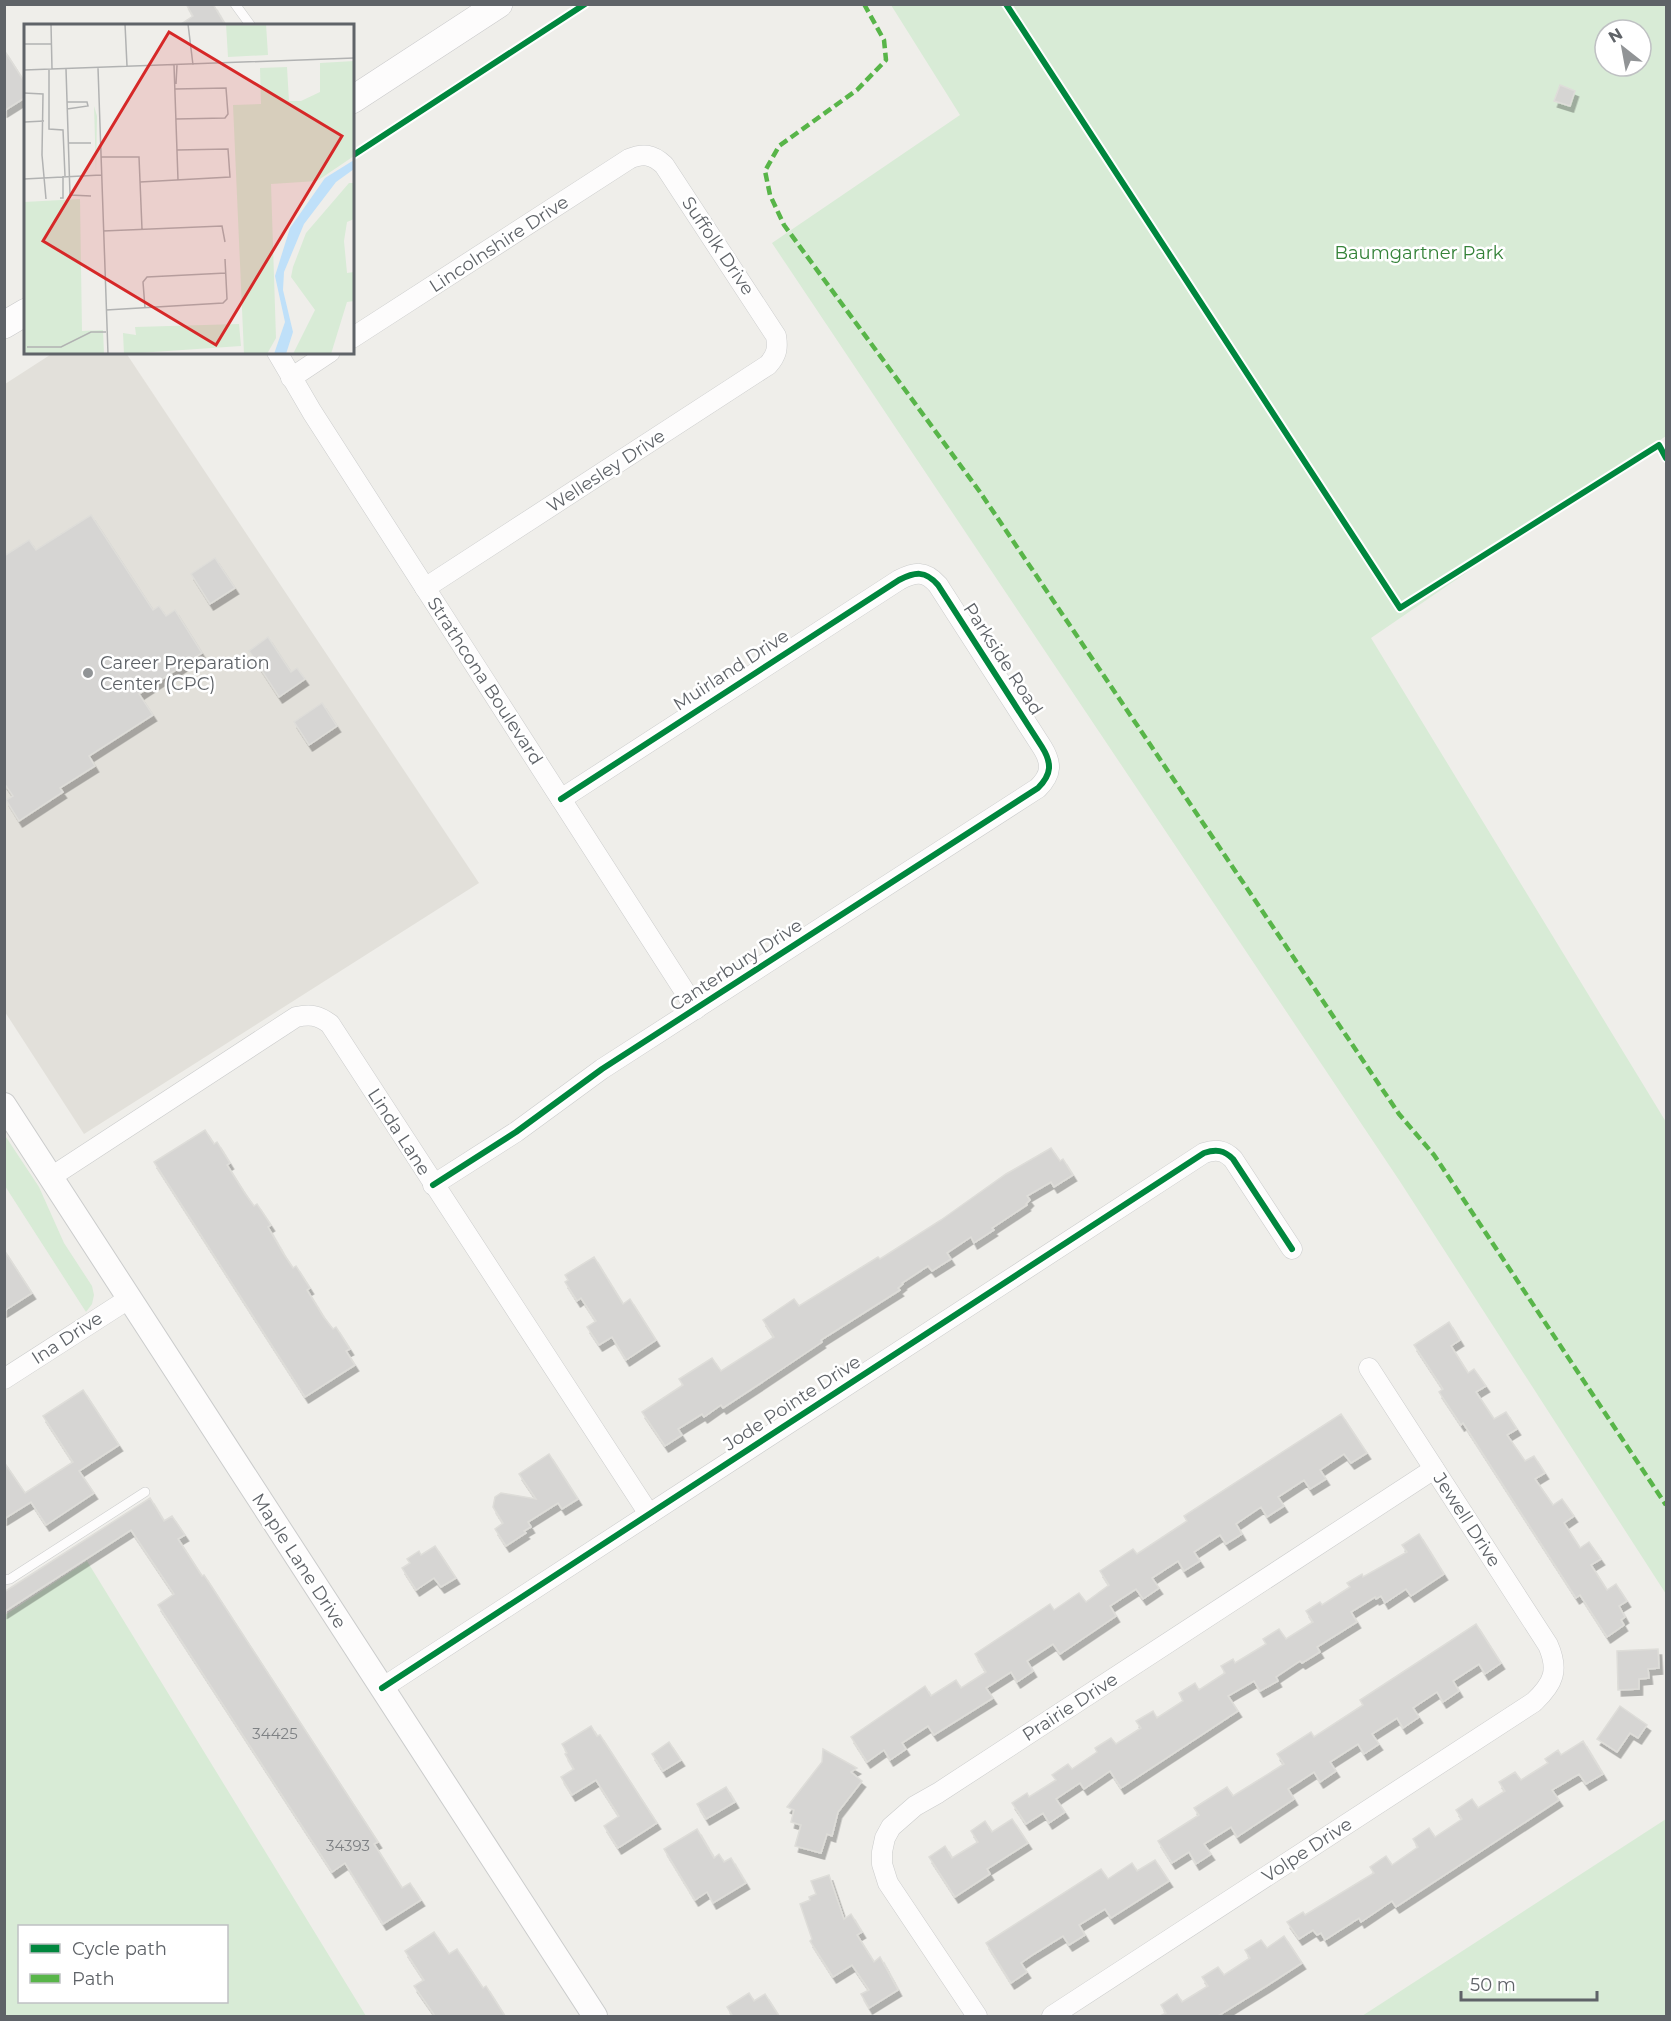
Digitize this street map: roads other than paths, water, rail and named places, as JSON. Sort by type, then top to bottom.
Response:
[{"type":"main road","points":[[354,99],[499,4]]},
{"type":"main road","points":[[4,325],[24,313]]},
{"type":"street","name":"Lincolnshire Drive","points":[[354,337],[629,159],[647,155]]},
{"type":"street","name":"Suffolk Drive","points":[[647,155],[656,158],[664,165],[771,326],[778,346]]},
{"type":"street","name":"Wellesley Drive","points":[[425,588],[768,365],[776,357],[778,346]]},
{"type":"street","name":"Strathcona Boulevard","points":[[278,354],[291,378],[696,1009]]},
{"type":"street","points":[[291,378],[327,354]]},
{"type":"street","name":"Parkside Road","points":[[921,573],[931,577],[938,585],[1042,747],[1048,757],[1050,768]]},
{"type":"street","name":"Muirland Drive","points":[[561,799],[899,580],[921,573]]},
{"type":"street","name":"Canterbury Drive","points":[[433,1185],[516,1132],[602,1069],[1038,788],[1047,779],[1050,768]]},
{"type":"street","name":"Linda Lane","points":[[51,1177],[296,1017],[308,1014],[320,1016],[330,1024],[649,1514]]},
{"type":"street","name":"Maple Lane Drive","points":[[4,1105],[595,2016]]},
{"type":"street","name":"Jode Pointe Drive","points":[[382,1688],[1204,1153],[1221,1151],[1233,1159],[1292,1249]]},
{"type":"street","name":"Ina Drive","points":[[4,1379],[130,1298]]},
{"type":"street","name":"Jewell Drive","points":[[1369,1368],[1548,1645],[1554,1659],[1554,1675]]},
{"type":"street","name":"Prairie Drive","points":[[976,2016],[888,1883],[884,1874],[882,1852],[885,1838],[891,1827],[915,1806],[1434,1469]]},
{"type":"street","name":"Volpe Drive","points":[[1052,2016],[1534,1702],[1545,1692],[1554,1675]]},
{"type":"lane","points":[[235,4],[250,24]]},
{"type":"lane","points":[[4,1580],[10,1579],[145,1492]]},
{"type":"place","name":"Career Preparation Center (CPC)","points":[[88,673]]},
{"type":"park label","name":"Baumgartner Park","points":[[1419,253]]}]
